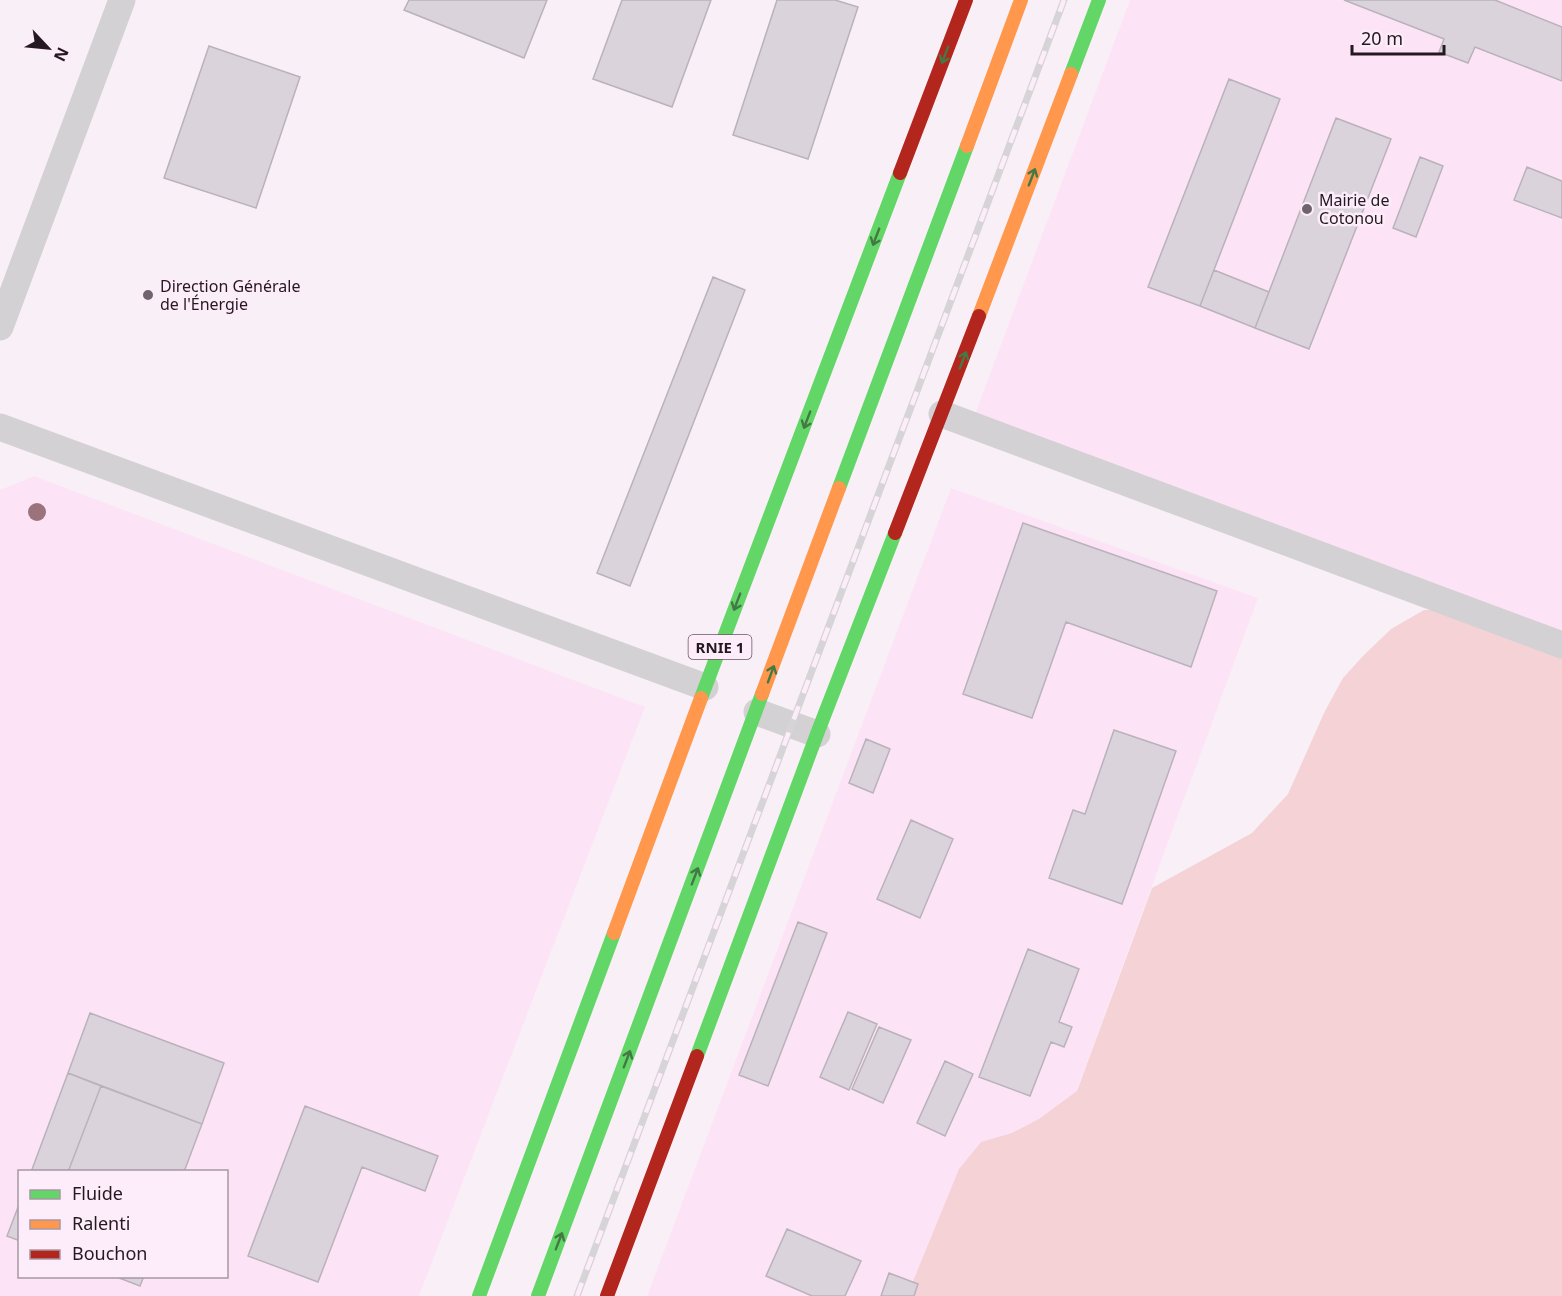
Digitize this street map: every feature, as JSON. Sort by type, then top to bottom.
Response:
[{"type":"main road","name":"RNIE 1","points":[[479,1296],[705,687],[966,0]]},
{"type":"main road","name":"RNIE 1","points":[[538,1296],[1021,0]]},
{"type":"main road","points":[[607,1296],[817,734],[942,414],[1099,0]]},
{"type":"street","points":[[0,327],[122,0]]},
{"type":"street","points":[[942,414],[1562,645]]},
{"type":"street","points":[[0,427],[705,687]]},
{"type":"street","points":[[757,712],[817,734]]},
{"type":"shaded area","name":"Mairie de Cotonou","points":[[1130,0],[1562,0],[1562,646],[973,419]]},
{"type":"shaded area","points":[[34,476],[645,707],[419,1296],[0,1296],[0,490]]},
{"type":"shaded area","points":[[951,488],[1258,598],[1001,1296],[647,1296]]},
{"type":"shaded area","points":[[1424,610],[1437,610],[1562,658],[1562,1296],[907,1296],[959,1169],[981,1142],[1012,1133],[1039,1119],[1077,1091],[1152,888],[1252,833],[1288,794],[1325,711],[1343,678],[1391,629]]},
{"type":"building","points":[[409,0],[547,0],[524,58],[404,10]]},
{"type":"building","points":[[622,0],[711,0],[672,107],[593,79]]},
{"type":"building","points":[[777,0],[835,0],[858,7],[808,159],[733,135]]},
{"type":"building","points":[[1344,0],[1495,0],[1562,27],[1562,81],[1475,47],[1468,63],[1439,52],[1444,39]]},
{"type":"building","points":[[209,46],[300,77],[256,208],[164,178]]},
{"type":"building","points":[[1229,79],[1280,99],[1200,306],[1148,287]]},
{"type":"building","points":[[1336,118],[1391,139],[1309,349],[1255,328]]},
{"type":"building","points":[[1420,157],[1443,166],[1416,237],[1393,228]]},
{"type":"building","points":[[1527,167],[1562,181],[1562,218],[1514,200]]},
{"type":"building","points":[[1214,270],[1269,292],[1255,328],[1200,306]]},
{"type":"building","points":[[713,277],[745,290],[630,586],[597,573]]},
{"type":"building","points":[[1023,523],[1217,591],[1191,667],[1066,622],[1032,718],[963,694]]},
{"type":"building","points":[[1114,730],[1176,751],[1122,904],[1049,878],[1073,810],[1085,814]]},
{"type":"building","points":[[866,739],[890,749],[873,793],[849,783]]},
{"type":"building","points":[[911,820],[953,839],[920,918],[877,899]]},
{"type":"building","points":[[798,922],[827,933],[768,1086],[739,1075]]},
{"type":"building","points":[[1028,949],[1079,969],[1059,1022],[1072,1027],[1064,1047],[1051,1042],[1030,1096],[979,1077]]},
{"type":"building","points":[[848,1012],[877,1024],[849,1090],[820,1077]]},
{"type":"building","points":[[90,1013],[224,1063],[202,1124],[68,1073]]},
{"type":"building","points":[[879,1027],[911,1040],[883,1103],[852,1089]]},
{"type":"building","points":[[945,1061],[973,1074],[945,1136],[917,1123]]},
{"type":"building","points":[[68,1073],[101,1086],[69,1170],[32,1170]]},
{"type":"building","points":[[101,1086],[202,1124],[185,1170],[69,1170]]},
{"type":"building","points":[[305,1106],[438,1156],[425,1191],[362,1167],[318,1282],[248,1256]]},
{"type":"building","points":[[18,1207],[18,1240],[7,1236]]},
{"type":"building","points":[[787,1229],[861,1261],[845,1296],[812,1296],[766,1276]]},
{"type":"building","points":[[889,1273],[918,1284],[914,1296],[881,1296]]},
{"type":"building","points":[[119,1278],[143,1278],[140,1286]]},
{"type":"railway","points":[[577,1296],[1064,0]]},
{"type":"traffic: fast","points":[[1071,74],[1099,0]]},
{"type":"traffic: fast","points":[[839,488],[967,146]]},
{"type":"traffic: fast","points":[[701,698],[900,173]]},
{"type":"traffic: fast","points":[[697,1056],[895,533]]},
{"type":"traffic: fast","points":[[538,1296],[762,694]]},
{"type":"traffic: fast","points":[[479,1296],[614,933]]},
{"type":"traffic: slow","points":[[967,146],[1021,0]]},
{"type":"traffic: slow","points":[[979,316],[1071,74]]},
{"type":"traffic: slow","points":[[762,694],[839,488]]},
{"type":"traffic: slow","points":[[614,933],[701,698]]},
{"type":"traffic: jam","points":[[900,173],[966,0]]},
{"type":"traffic: jam","points":[[895,533],[979,316]]},
{"type":"traffic: jam","points":[[607,1296],[697,1056]]},
{"type":"place","name":"Mairie de Cotonou","points":[[1307,209]]},
{"type":"place","name":"Direction Générale de l'Énergie","points":[[148,295]]}]
